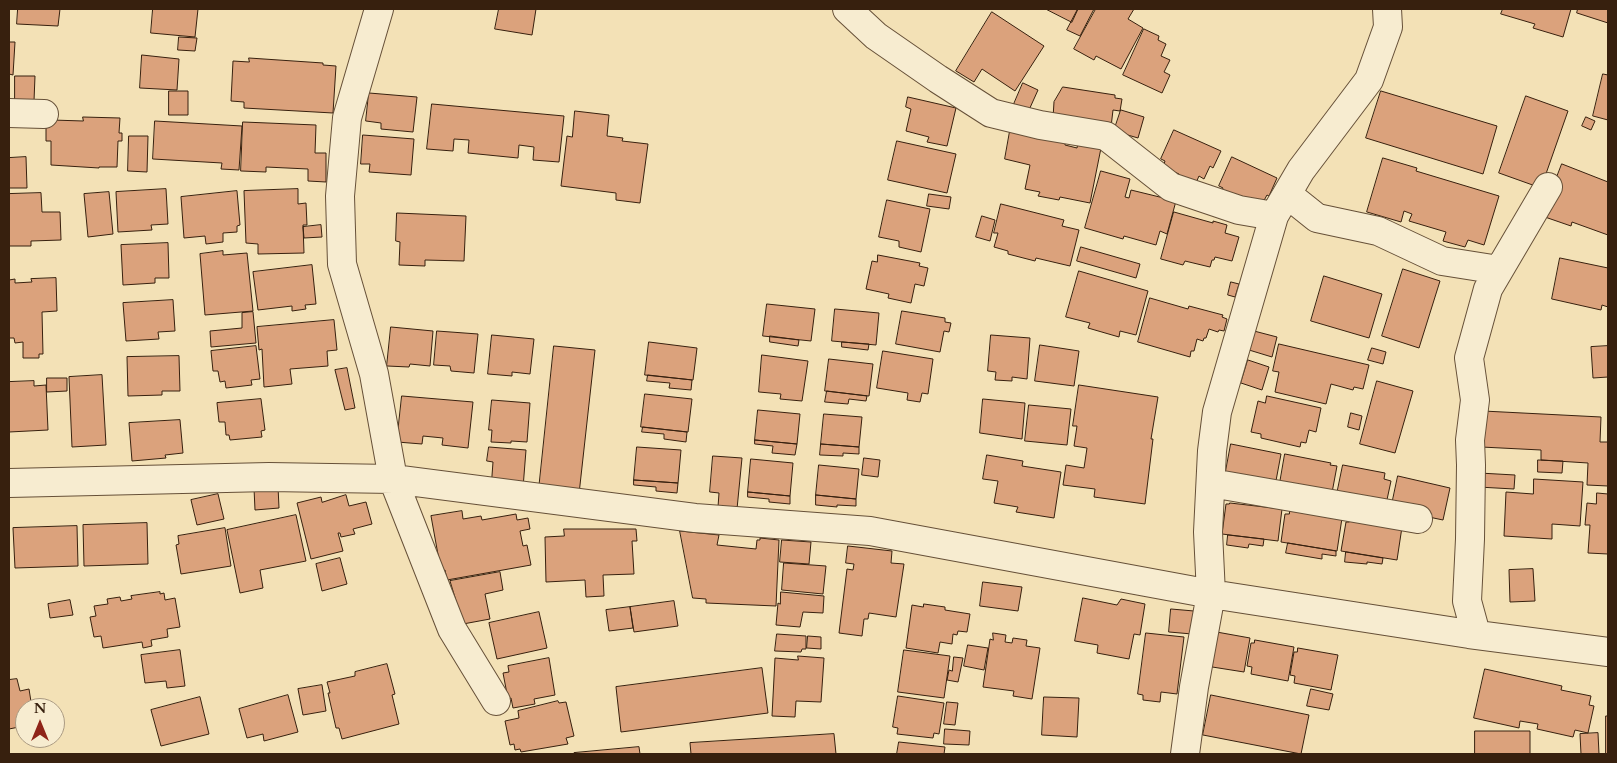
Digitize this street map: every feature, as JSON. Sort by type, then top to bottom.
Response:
[{"type":"street","points":[[379,9],[348,118],[340,196],[342,264],[374,374],[393,479],[452,629],[496,700]]},
{"type":"street","points":[[847,9],[876,36],[991,113],[1040,125],[1106,136],[1171,187],[1239,210],[1281,205],[1317,218],[1378,231],[1442,262],[1499,270]]},
{"type":"street","points":[[1185,754],[1194,687],[1211,594],[1208,532],[1217,412],[1281,205],[1301,170],[1370,80],[1388,27],[1387,9]]},
{"type":"street","points":[[9,113],[44,114]]},
{"type":"street","points":[[1476,634],[1467,601],[1470,539],[1470,440],[1474,400],[1469,358],[1488,289],[1548,187]]},
{"type":"street","points":[[9,483],[269,477],[393,479],[695,518],[870,531],[1211,594],[1608,652]]},
{"type":"street","points":[[1211,483],[1418,519]]},
{"type":"building","points":[[18,9],[60,9],[58,26],[17,24]]},
{"type":"building","points":[[153,9],[198,9],[195,37],[151,33]]},
{"type":"building","points":[[499,9],[536,9],[532,35],[495,29]]},
{"type":"building","points":[[1046,9],[1078,9],[1072,22]]},
{"type":"building","points":[[1078,9],[1094,9],[1080,36],[1067,30]]},
{"type":"building","points":[[1096,9],[1134,9],[1128,19],[1143,28],[1121,69],[1096,56],[1094,60],[1074,49]]},
{"type":"building","points":[[1503,9],[1571,9],[1563,37],[1533,28],[1535,24],[1501,14]]},
{"type":"building","points":[[1578,9],[1608,9],[1608,23],[1577,13]]},
{"type":"building","points":[[992,12],[1044,46],[1015,91],[982,69],[974,82],[956,71]]},
{"type":"building","points":[[1144,29],[1159,36],[1158,40],[1166,44],[1161,56],[1170,60],[1164,72],[1170,75],[1162,93],[1123,75]]},
{"type":"building","points":[[179,37],[197,38],[195,51],[178,50]]},
{"type":"building","points":[[9,42],[15,42],[13,75],[9,74]]},
{"type":"building","points":[[142,55],[179,59],[177,90],[140,88]]},
{"type":"building","points":[[249,58],[323,63],[323,65],[336,66],[333,113],[244,108],[244,102],[231,101],[233,61],[249,62]]},
{"type":"building","points":[[1603,74],[1608,75],[1608,120],[1593,116]]},
{"type":"building","points":[[15,76],[35,76],[34,101],[15,100]]},
{"type":"building","points":[[1023,83],[1038,90],[1029,110],[1014,104]]},
{"type":"building","points":[[1063,87],[1115,95],[1115,98],[1122,99],[1120,111],[1113,110],[1111,127],[1053,118],[1054,102]]},
{"type":"building","points":[[169,91],[188,91],[188,115],[169,115]]},
{"type":"building","points":[[1381,91],[1497,126],[1483,174],[1366,138]]},
{"type":"building","points":[[369,93],[417,97],[413,132],[381,129],[381,123],[366,121]]},
{"type":"building","points":[[1526,96],[1568,111],[1541,188],[1499,173]]},
{"type":"building","points":[[908,97],[956,108],[947,146],[927,142],[929,137],[906,131],[911,109],[906,107]]},
{"type":"building","points":[[432,104],[564,116],[559,162],[533,160],[534,147],[519,145],[518,158],[468,153],[469,140],[454,139],[453,151],[427,149]]},
{"type":"building","points":[[1121,110],[1144,117],[1138,138],[1114,131]]},
{"type":"building","points":[[575,111],[609,115],[607,136],[623,138],[622,141],[648,144],[640,203],[616,200],[616,193],[561,186],[567,136],[572,137]]},
{"type":"building","points":[[83,117],[120,118],[119,133],[122,133],[122,141],[118,141],[117,167],[99,168],[51,165],[51,141],[46,141],[46,122],[52,120],[83,121]]},
{"type":"building","points":[[1586,117],[1595,121],[1591,130],[1582,126]]},
{"type":"building","points":[[155,121],[242,126],[239,170],[221,169],[222,163],[153,159]]},
{"type":"building","points":[[243,122],[316,125],[315,153],[326,153],[326,182],[308,181],[308,169],[266,167],[266,172],[241,171]]},
{"type":"building","points":[[1174,130],[1221,151],[1213,168],[1210,166],[1204,179],[1199,176],[1195,185],[1178,177],[1179,174],[1163,167],[1165,161],[1161,159]]},
{"type":"building","points":[[1010,131],[1065,142],[1065,145],[1077,148],[1078,143],[1101,148],[1090,203],[1060,197],[1059,200],[1038,196],[1040,192],[1025,189],[1030,165],[1005,159]]},
{"type":"building","points":[[363,135],[414,139],[411,175],[369,172],[370,164],[361,164]]},
{"type":"building","points":[[129,136],[148,136],[147,172],[128,171]]},
{"type":"building","points":[[897,141],[956,154],[947,193],[888,180]]},
{"type":"building","points":[[26,157],[27,188],[9,188],[9,158]]},
{"type":"building","points":[[1232,157],[1277,178],[1269,196],[1267,195],[1261,206],[1219,196],[1223,188],[1219,186]]},
{"type":"building","points":[[1383,158],[1417,168],[1416,171],[1499,196],[1484,245],[1468,240],[1465,247],[1443,241],[1446,232],[1409,221],[1412,214],[1404,211],[1401,222],[1367,212]]},
{"type":"building","points":[[1562,164],[1608,182],[1608,235],[1572,222],[1571,226],[1542,216]]},
{"type":"building","points":[[1101,171],[1130,179],[1125,197],[1129,198],[1131,190],[1176,201],[1167,234],[1160,231],[1156,245],[1124,236],[1123,239],[1085,228]]},
{"type":"building","points":[[166,189],[168,224],[151,225],[152,230],[118,232],[116,192]]},
{"type":"building","points":[[298,189],[298,204],[306,203],[307,225],[303,225],[304,253],[258,254],[258,244],[246,243],[244,191]]},
{"type":"building","points":[[237,191],[240,225],[237,226],[237,232],[223,233],[223,242],[206,244],[205,236],[184,238],[181,197]]},
{"type":"building","points":[[109,192],[113,234],[88,237],[84,194]]},
{"type":"building","points":[[41,193],[42,212],[60,212],[61,240],[31,241],[31,246],[9,246],[9,194]]},
{"type":"building","points":[[929,194],[951,197],[949,209],[927,206]]},
{"type":"building","points":[[887,200],[930,209],[921,252],[899,247],[899,241],[879,237]]},
{"type":"building","points":[[1001,204],[1064,220],[1062,226],[1079,230],[1070,266],[1036,258],[1035,261],[1008,254],[1008,251],[994,247],[998,233],[994,233]]},
{"type":"building","points":[[1174,212],[1227,225],[1225,233],[1239,237],[1232,261],[1215,257],[1210,267],[1185,261],[1183,265],[1161,259]]},
{"type":"building","points":[[397,213],[466,216],[464,261],[425,260],[425,266],[399,265],[400,242],[396,241]]},
{"type":"building","points":[[982,216],[995,220],[990,241],[976,237]]},
{"type":"building","points":[[321,225],[322,237],[304,238],[303,227]]},
{"type":"building","points":[[168,243],[169,278],[155,278],[155,283],[123,285],[121,245]]},
{"type":"building","points":[[1081,247],[1140,264],[1136,278],[1077,261]]},
{"type":"building","points":[[223,251],[223,255],[247,253],[253,311],[205,315],[200,254]]},
{"type":"building","points":[[878,255],[920,263],[919,266],[928,268],[924,286],[915,284],[911,303],[888,298],[889,294],[866,289],[872,261],[877,262]]},
{"type":"building","points":[[1560,258],[1608,268],[1608,307],[1602,305],[1601,310],[1552,299]]},
{"type":"building","points":[[312,265],[316,304],[305,305],[306,309],[292,311],[292,306],[258,310],[253,272]]},
{"type":"building","points":[[1403,269],[1440,281],[1419,348],[1382,336]]},
{"type":"building","points":[[1079,271],[1148,291],[1136,335],[1120,331],[1119,337],[1088,328],[1090,323],[1066,317]]},
{"type":"building","points":[[1324,276],[1382,294],[1369,338],[1311,321]]},
{"type":"building","points":[[56,278],[57,311],[42,312],[43,354],[39,354],[39,358],[23,358],[23,342],[15,343],[14,338],[9,338],[9,280],[15,279],[15,283],[32,282],[31,279]]},
{"type":"building","points":[[1231,282],[1239,284],[1235,297],[1228,295]]},
{"type":"building","points":[[1150,298],[1188,309],[1189,306],[1223,315],[1222,317],[1227,319],[1224,331],[1219,330],[1218,332],[1209,329],[1203,341],[1197,339],[1194,351],[1191,351],[1190,357],[1138,342]]},
{"type":"building","points":[[173,300],[175,331],[158,332],[159,339],[126,341],[123,303]]},
{"type":"building","points":[[767,304],[815,309],[811,341],[763,336]]},
{"type":"building","points":[[835,309],[879,313],[876,345],[832,341]]},
{"type":"building","points":[[902,311],[945,318],[945,322],[951,323],[949,332],[944,331],[940,352],[896,344]]},
{"type":"building","points":[[253,312],[256,343],[211,347],[210,331],[242,328],[242,313]]},
{"type":"building","points":[[334,320],[337,350],[327,351],[328,366],[290,369],[292,384],[264,387],[262,349],[259,350],[257,327]]},
{"type":"building","points":[[391,327],[433,331],[430,366],[410,364],[409,367],[387,366]]},
{"type":"building","points":[[437,331],[478,334],[474,373],[451,371],[450,366],[434,365]]},
{"type":"building","points":[[1254,331],[1277,337],[1272,357],[1249,350]]},
{"type":"building","points":[[492,335],[534,339],[530,374],[512,372],[512,376],[488,374]]},
{"type":"building","points":[[991,335],[1030,338],[1027,379],[1012,377],[1012,381],[995,380],[996,372],[988,371]]},
{"type":"building","points":[[770,336],[799,340],[798,346],[770,342]]},
{"type":"building","points":[[649,342],[697,348],[693,380],[645,375]]},
{"type":"building","points":[[842,342],[869,344],[868,350],[842,347]]},
{"type":"building","points":[[1279,344],[1369,365],[1363,389],[1354,387],[1353,390],[1331,384],[1326,404],[1275,392],[1279,372],[1273,371]]},
{"type":"building","points":[[1040,345],[1079,351],[1074,386],[1035,381]]},
{"type":"building","points":[[256,346],[260,379],[251,380],[252,385],[226,388],[225,381],[220,382],[218,371],[213,371],[211,351]]},
{"type":"building","points":[[554,346],[595,350],[579,494],[539,489]]},
{"type":"building","points":[[1608,346],[1608,377],[1593,378],[1591,347]]},
{"type":"building","points":[[1372,348],[1386,352],[1383,364],[1368,360]]},
{"type":"building","points":[[883,351],[933,359],[928,394],[922,393],[920,402],[907,400],[908,393],[877,388]]},
{"type":"building","points":[[762,355],[808,361],[802,401],[780,399],[781,394],[759,392]]},
{"type":"building","points":[[179,356],[180,391],[162,391],[162,395],[128,396],[127,357]]},
{"type":"building","points":[[829,359],[873,364],[869,396],[825,391]]},
{"type":"building","points":[[1248,360],[1269,367],[1262,390],[1241,383]]},
{"type":"building","points":[[347,368],[355,408],[345,410],[335,370]]},
{"type":"building","points":[[102,375],[106,445],[72,447],[69,377]]},
{"type":"building","points":[[648,375],[692,380],[691,390],[669,388],[670,383],[647,381]]},
{"type":"building","points":[[47,378],[67,378],[67,391],[47,392]]},
{"type":"building","points":[[34,381],[34,386],[46,385],[48,430],[9,432],[9,382]]},
{"type":"building","points":[[1377,381],[1413,391],[1395,453],[1360,444]]},
{"type":"building","points":[[1079,385],[1158,397],[1151,439],[1153,439],[1145,504],[1094,497],[1095,489],[1063,485],[1066,465],[1084,468],[1087,448],[1074,446],[1077,426],[1073,426]]},
{"type":"building","points":[[827,391],[867,396],[866,401],[849,399],[848,404],[825,402]]},
{"type":"building","points":[[645,394],[692,399],[688,432],[641,427]]},
{"type":"building","points":[[402,396],[473,402],[468,448],[442,445],[443,438],[423,436],[422,444],[397,442]]},
{"type":"building","points":[[1267,396],[1321,408],[1316,432],[1309,430],[1306,443],[1301,442],[1300,447],[1261,438],[1261,434],[1251,432],[1258,401],[1265,403]]},
{"type":"building","points":[[261,399],[265,430],[261,431],[262,437],[230,440],[229,435],[226,435],[225,422],[219,422],[217,403]]},
{"type":"building","points":[[983,399],[1025,403],[1022,439],[980,433]]},
{"type":"building","points":[[492,400],[530,403],[527,442],[491,442],[492,430],[489,430]]},
{"type":"building","points":[[1029,405],[1071,409],[1067,445],[1025,441]]},
{"type":"building","points":[[758,410],[800,414],[797,444],[755,440]]},
{"type":"building","points":[[1483,411],[1601,417],[1600,442],[1608,442],[1608,486],[1587,485],[1588,463],[1541,460],[1541,450],[1481,447]]},
{"type":"building","points":[[1351,413],[1362,416],[1359,430],[1348,427]]},
{"type":"building","points":[[824,414],[862,417],[859,447],[821,444]]},
{"type":"building","points":[[180,420],[183,453],[165,455],[166,458],[132,461],[129,423]]},
{"type":"building","points":[[643,427],[687,432],[686,442],[664,439],[664,434],[642,432]]},
{"type":"building","points":[[755,440],[797,444],[795,455],[772,453],[773,446],[755,444]]},
{"type":"building","points":[[821,444],[859,447],[859,454],[843,453],[843,456],[820,455]]},
{"type":"building","points":[[1231,444],[1281,454],[1275,486],[1225,476]]},
{"type":"building","points":[[489,447],[526,450],[523,488],[491,489],[493,462],[487,461]]},
{"type":"building","points":[[637,447],[681,450],[678,483],[634,480]]},
{"type":"building","points":[[1285,454],[1331,463],[1330,465],[1337,466],[1331,498],[1280,483]]},
{"type":"building","points":[[987,455],[1023,461],[1022,466],[1061,472],[1054,518],[1016,512],[1018,507],[994,503],[998,481],[983,479]]},
{"type":"building","points":[[713,456],[742,458],[737,509],[718,507],[719,493],[710,492]]},
{"type":"building","points":[[864,458],[880,460],[878,477],[862,475]]},
{"type":"building","points":[[751,459],[793,463],[790,496],[748,492]]},
{"type":"building","points":[[1538,460],[1563,461],[1562,473],[1538,472]]},
{"type":"building","points":[[819,465],[859,469],[856,499],[816,495]]},
{"type":"building","points":[[1343,465],[1385,473],[1384,479],[1391,481],[1385,509],[1337,494]]},
{"type":"building","points":[[1479,473],[1515,475],[1514,489],[1478,487]]},
{"type":"building","points":[[1398,476],[1450,488],[1443,520],[1391,509]]},
{"type":"building","points":[[1534,479],[1583,482],[1580,526],[1552,524],[1552,539],[1504,536],[1506,492],[1533,494]]},
{"type":"building","points":[[634,480],[678,483],[677,493],[656,491],[656,487],[634,485]]},
{"type":"building","points":[[278,486],[279,508],[255,510],[254,488]]},
{"type":"building","points":[[748,492],[790,496],[790,504],[748,497]]},
{"type":"building","points":[[1597,493],[1608,494],[1608,554],[1588,553],[1590,525],[1585,525],[1587,503],[1596,504]]},
{"type":"building","points":[[218,494],[224,519],[197,525],[191,500]]},
{"type":"building","points":[[346,495],[349,506],[366,502],[372,524],[353,529],[355,534],[341,537],[340,533],[338,533],[343,551],[311,559],[297,503],[321,497],[322,502]]},
{"type":"building","points":[[816,495],[856,499],[856,506],[816,505]]},
{"type":"building","points":[[1226,504],[1282,509],[1278,541],[1222,534]]},
{"type":"building","points":[[1290,510],[1342,518],[1337,551],[1281,542],[1285,514],[1289,514]]},
{"type":"building","points":[[462,511],[463,519],[481,516],[482,520],[516,514],[517,520],[528,518],[530,529],[520,531],[523,546],[527,545],[531,565],[447,580],[445,570],[441,571],[431,516]]},
{"type":"building","points":[[296,515],[306,561],[260,570],[263,588],[240,593],[227,530]]},
{"type":"building","points":[[1350,520],[1402,527],[1397,560],[1341,551],[1346,522]]},
{"type":"building","points":[[147,523],[148,564],[84,566],[83,525]]},
{"type":"building","points":[[77,526],[78,566],[15,568],[13,528]]},
{"type":"building","points":[[225,528],[231,566],[181,574],[176,545],[179,544],[178,536]]},
{"type":"building","points":[[564,529],[636,529],[637,541],[632,541],[634,574],[603,575],[604,596],[586,597],[585,580],[546,582],[545,537],[564,536]]},
{"type":"building","points":[[680,531],[719,535],[717,545],[756,549],[757,540],[760,540],[760,538],[779,540],[776,606],[706,603],[706,599],[693,598]]},
{"type":"building","points":[[1228,535],[1264,539],[1263,546],[1249,544],[1248,548],[1227,545]]},
{"type":"building","points":[[782,540],[811,542],[809,564],[780,562]]},
{"type":"building","points":[[1288,543],[1336,551],[1336,556],[1322,554],[1322,559],[1286,553]]},
{"type":"building","points":[[848,546],[892,551],[891,563],[904,564],[896,617],[869,613],[868,619],[864,619],[862,636],[839,633],[847,569],[853,570],[854,564],[846,563]]},
{"type":"building","points":[[1346,552],[1383,558],[1382,564],[1345,562]]},
{"type":"building","points":[[340,558],[347,584],[322,591],[316,564]]},
{"type":"building","points":[[784,563],[826,566],[823,594],[782,590]]},
{"type":"building","points":[[1533,569],[1535,601],[1510,602],[1509,570]]},
{"type":"building","points":[[500,572],[503,590],[485,594],[490,619],[463,624],[450,581]]},
{"type":"building","points":[[983,582],[1022,587],[1018,611],[980,606]]},
{"type":"building","points":[[160,592],[160,594],[164,593],[165,600],[175,598],[180,627],[167,629],[168,637],[151,640],[152,646],[143,648],[142,642],[103,648],[101,636],[94,637],[90,617],[96,616],[94,606],[108,604],[107,599],[120,597],[121,601],[132,599],[131,596]]},
{"type":"building","points":[[781,592],[824,596],[823,613],[803,612],[800,627],[776,625]]},
{"type":"building","points":[[1083,598],[1117,605],[1121,599],[1145,604],[1140,635],[1134,634],[1129,659],[1097,653],[1098,645],[1075,641]]},
{"type":"building","points":[[70,600],[73,615],[50,618],[48,604]]},
{"type":"building","points":[[674,601],[678,626],[634,632],[630,607]]},
{"type":"building","points":[[924,604],[945,607],[945,610],[970,614],[967,632],[958,631],[957,635],[953,634],[952,644],[940,642],[938,653],[906,648],[912,605],[923,607]]},
{"type":"building","points":[[630,607],[633,628],[609,631],[606,610]]},
{"type":"building","points":[[1171,609],[1194,611],[1192,634],[1169,632]]},
{"type":"building","points":[[539,612],[547,648],[497,659],[489,623]]},
{"type":"building","points":[[1211,631],[1250,638],[1244,672],[1206,666]]},
{"type":"building","points":[[993,633],[1006,635],[1005,642],[1012,643],[1013,638],[1027,640],[1026,646],[1040,648],[1032,699],[1013,696],[1014,691],[983,687],[990,639],[993,640]]},
{"type":"building","points":[[1146,633],[1184,637],[1177,694],[1161,692],[1160,702],[1143,700],[1143,695],[1138,694]]},
{"type":"building","points":[[777,634],[806,636],[806,649],[802,649],[801,652],[775,651]]},
{"type":"building","points":[[808,636],[821,637],[821,649],[807,648]]},
{"type":"building","points":[[1255,640],[1294,647],[1288,681],[1251,674],[1252,667],[1247,666],[1251,643],[1254,643]]},
{"type":"building","points":[[968,645],[988,648],[984,670],[964,666]]},
{"type":"building","points":[[1298,648],[1338,655],[1331,690],[1294,683],[1295,676],[1290,675],[1294,652],[1297,652]]},
{"type":"building","points":[[180,650],[185,686],[167,688],[166,681],[145,683],[141,655]]},
{"type":"building","points":[[904,650],[950,656],[944,698],[898,692]]},
{"type":"building","points":[[798,656],[824,658],[821,702],[796,701],[795,717],[772,716],[775,658],[798,660]]},
{"type":"building","points":[[954,657],[963,658],[958,682],[947,680],[949,670],[952,671]]},
{"type":"building","points":[[549,658],[555,695],[534,699],[535,704],[513,708],[511,698],[508,699],[503,673],[509,672],[508,666]]},
{"type":"building","points":[[387,664],[395,694],[392,695],[399,724],[342,739],[339,728],[336,728],[327,682],[355,676],[355,672]]},
{"type":"building","points":[[762,668],[768,713],[621,732],[616,687]]},
{"type":"building","points":[[1485,669],[1562,686],[1561,690],[1591,696],[1589,705],[1594,706],[1588,733],[1575,730],[1573,737],[1537,729],[1538,724],[1520,721],[1519,728],[1474,718]]},
{"type":"building","points":[[17,679],[20,691],[29,689],[30,698],[15,698],[15,728],[9,729],[9,680]]},
{"type":"building","points":[[322,685],[326,711],[303,715],[298,689]]},
{"type":"building","points":[[1311,689],[1333,694],[1329,710],[1307,706]]},
{"type":"building","points":[[288,695],[298,732],[264,741],[263,734],[247,738],[239,709]]},
{"type":"building","points":[[1211,695],[1309,715],[1301,754],[1203,735]]},
{"type":"building","points":[[898,696],[944,703],[939,734],[934,733],[933,738],[897,734],[898,728],[893,727]]},
{"type":"building","points":[[200,697],[209,734],[161,746],[151,710]]},
{"type":"building","points":[[1044,697],[1079,698],[1077,737],[1042,735]]},
{"type":"building","points":[[558,701],[559,703],[566,702],[574,736],[566,738],[568,744],[521,752],[520,749],[515,750],[514,744],[510,745],[505,721],[519,718],[518,711]]},
{"type":"building","points":[[947,702],[958,703],[955,725],[944,724]]},
{"type":"building","points":[[1606,716],[1608,716],[1608,754],[1606,754]]},
{"type":"building","points":[[945,729],[970,731],[969,745],[944,744]]},
{"type":"building","points":[[1475,731],[1530,731],[1530,754],[1475,754]]},
{"type":"building","points":[[1598,733],[1599,754],[1581,754],[1580,734]]},
{"type":"building","points":[[834,734],[836,754],[691,754],[690,743]]},
{"type":"building","points":[[899,742],[945,747],[944,754],[897,754]]},
{"type":"building","points":[[639,747],[640,754],[574,754],[574,753]]}]
